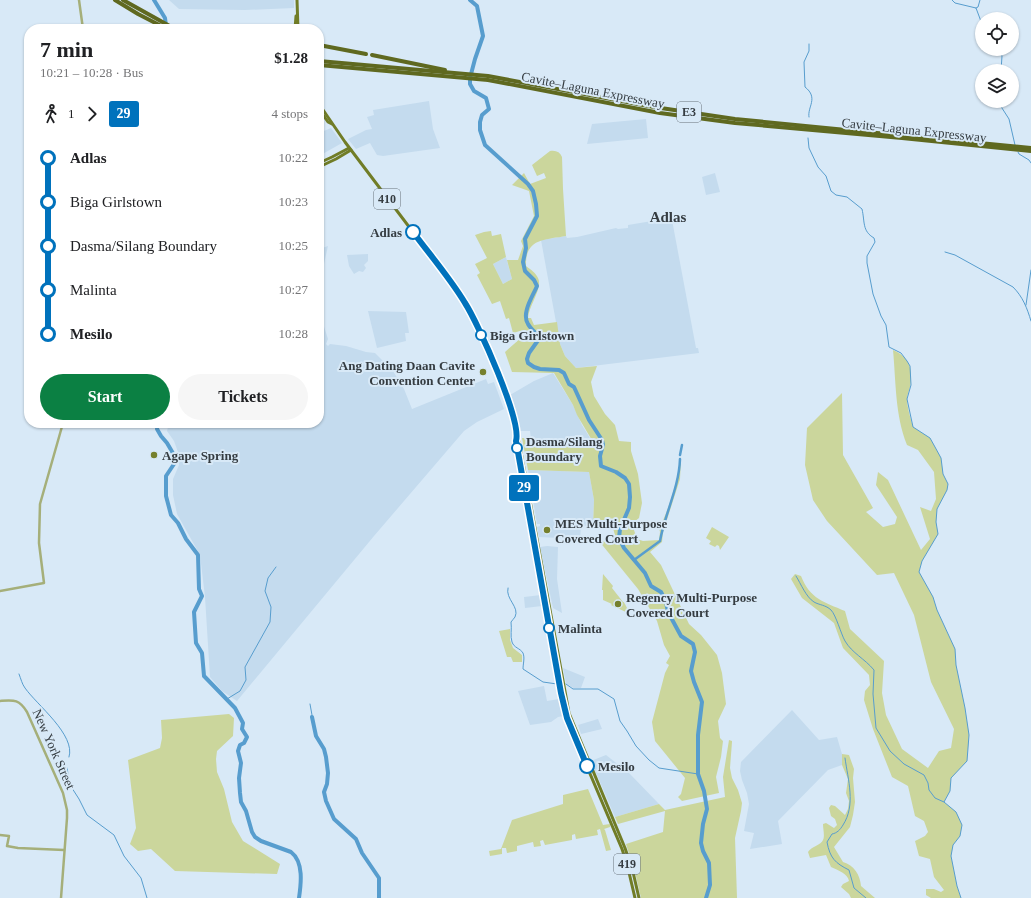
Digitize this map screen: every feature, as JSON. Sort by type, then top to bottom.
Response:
[{"type":"highway","points":[[115,0],[157,24]]},
{"type":"highway","points":[[123,0],[152,16],[161,24]]},
{"type":"highway","points":[[324,46],[366,54]]},
{"type":"highway","points":[[372,55],[465,76]]},
{"type":"highway","name":"Cavite–Laguna Expressway","points":[[324,62],[465,76]]},
{"type":"highway","name":"Cavite–Laguna Expressway","points":[[324,65],[477,77],[735,119],[1013,148],[1031,148]]},
{"type":"highway","name":"Cavite–Laguna Expressway","points":[[1022,148],[1031,151]]},
{"type":"main road","points":[[296,0],[296,24]]},
{"type":"main road","name":"410","points":[[324,111],[354,155],[432,256],[467,305],[480,331],[508,399],[513,414],[517,438]]},
{"type":"main road","name":"410","points":[[324,116],[328,122],[332,124]]},
{"type":"main road","points":[[341,154],[345,142]]},
{"type":"main road","points":[[324,164],[350,149]]},
{"type":"main road","points":[[324,161],[341,154],[354,155]]},
{"type":"main road","name":"419","points":[[517,438],[516,441],[564,707],[571,729],[630,863],[639,898]]},
{"type":"main road","name":"419","points":[[619,837],[635,898]]},
{"type":"street","points":[[79,0],[83,24]]},
{"type":"street","points":[[0,591],[44,583],[39,543],[40,504],[62,428]]},
{"type":"street","name":"New York Street","points":[[0,701],[14,700],[23,705],[63,793],[67,810],[61,898]]},
{"type":"street","points":[[0,835],[9,836],[7,846],[18,848],[64,850]]},
{"type":"shaded area","points":[[169,0],[294,0],[294,8],[245,10],[179,9]]},
{"type":"shaded area","points":[[429,101],[433,129],[440,148],[383,156],[377,155],[370,143],[356,149],[348,139],[366,130],[372,129],[367,117],[374,115],[373,110]]},
{"type":"shaded area","points":[[646,119],[648,138],[587,144],[592,124]]},
{"type":"shaded area","points":[[331,128],[342,143],[324,153],[324,131]]},
{"type":"shaded area","points":[[715,173],[720,192],[706,195],[702,177]]},
{"type":"shaded area","points":[[670,218],[672,220],[696,348],[698,348],[699,353],[576,368],[565,356],[560,344],[541,240],[566,236],[567,238],[577,237],[616,228],[628,228],[628,225]]},
{"type":"shaded area","points":[[328,246],[324,264],[324,247]]},
{"type":"shaded area","points":[[368,254],[368,261],[364,265],[366,268],[363,272],[359,271],[354,274],[349,266],[347,255]]},
{"type":"shaded area","points":[[506,257],[512,279],[503,284],[493,264]]},
{"type":"shaded area","points":[[368,311],[406,312],[409,333],[405,333],[406,341],[377,348]]},
{"type":"shaded area","points":[[324,327],[328,339],[326,344],[328,346],[330,344],[346,346],[375,353],[393,371],[404,389],[412,409],[486,379],[488,384],[494,382],[504,409],[477,422],[464,431],[374,536],[237,701],[222,691],[210,677],[205,597],[200,555],[177,514],[173,495],[173,479],[179,465],[179,455],[174,441],[167,431],[168,428],[324,428]]},
{"type":"shaded area","points":[[553,373],[573,405],[582,425],[593,443],[531,439],[530,431],[520,431],[510,395],[534,381]]},
{"type":"shaded area","points":[[528,470],[589,472],[594,500],[593,527],[581,526],[580,539],[539,537],[537,527],[540,526],[540,524],[537,524]]},
{"type":"shaded area","points":[[540,547],[558,547],[557,579],[562,613],[553,608]]},
{"type":"shaded area","points":[[541,595],[542,606],[525,608],[524,597]]},
{"type":"shaded area","points":[[563,668],[585,677],[581,688],[573,688],[566,683]]},
{"type":"shaded area","points":[[544,686],[547,701],[559,699],[563,716],[558,717],[551,722],[530,725],[518,691]]},
{"type":"shaded area","points":[[792,710],[819,740],[837,737],[842,754],[842,765],[828,770],[778,821],[782,844],[750,849],[754,833],[744,831],[749,804],[740,771],[741,762]]},
{"type":"shaded area","points":[[598,719],[602,729],[581,734],[578,725]]},
{"type":"shaded area","points":[[606,755],[629,773],[659,804],[615,817],[591,761]]},
{"type":"green space","points":[[550,151],[558,152],[562,157],[566,236],[538,242],[529,250],[526,266],[536,274],[539,287],[528,318],[531,318],[534,325],[557,322],[560,344],[565,356],[576,368],[597,366],[591,382],[594,396],[605,414],[615,425],[619,441],[631,442],[631,451],[638,474],[642,503],[639,518],[634,522],[634,530],[637,539],[643,541],[659,540],[659,528],[672,495],[681,459],[680,479],[663,532],[662,542],[650,552],[661,565],[689,624],[701,635],[717,655],[722,673],[726,704],[718,721],[720,738],[723,741],[716,777],[719,793],[682,801],[678,797],[681,794],[685,778],[655,741],[652,722],[665,673],[669,665],[666,663],[670,656],[664,645],[657,621],[638,589],[599,541],[617,543],[613,528],[593,527],[594,500],[589,472],[528,470],[522,438],[593,442],[554,373],[512,372],[505,352],[522,337],[520,331],[513,333],[509,318],[506,319],[500,301],[492,304],[477,275],[480,273],[475,264],[487,258],[475,235],[491,231],[492,236],[501,234],[506,257],[493,264],[503,284],[512,279],[507,260],[518,260],[523,246],[521,241],[534,216],[529,191],[512,185],[524,173],[530,184],[546,178],[544,173],[537,176],[532,165]]},
{"type":"green space","points":[[893,350],[903,356],[909,365],[911,381],[907,399],[908,410],[913,427],[930,438],[941,458],[943,474],[948,484],[947,490],[937,509],[936,522],[938,534],[922,561],[919,572],[933,597],[937,610],[955,649],[956,665],[969,735],[967,761],[951,778],[950,791],[944,802],[956,812],[962,825],[960,836],[953,845],[951,856],[961,898],[931,898],[926,895],[926,889],[934,889],[941,892],[944,890],[934,877],[930,859],[919,856],[915,841],[925,836],[928,832],[924,821],[915,816],[908,786],[892,777],[873,729],[864,700],[865,691],[870,685],[869,675],[843,648],[834,623],[802,598],[791,579],[795,574],[801,576],[809,590],[818,599],[845,611],[850,629],[884,661],[882,693],[886,715],[902,749],[928,768],[939,751],[951,748],[954,729],[931,682],[914,615],[894,573],[877,575],[827,521],[813,500],[805,465],[807,428],[842,393],[843,455],[873,508],[866,512],[883,527],[895,524],[897,517],[876,485],[878,472],[888,480],[921,550],[930,539],[920,507],[931,511],[936,499],[934,472],[918,450],[907,445],[903,434],[898,410]]},
{"type":"green space","points":[[712,527],[729,537],[720,550],[719,546],[717,545],[715,547],[709,544],[711,541],[706,538]]},
{"type":"green space","points":[[603,574],[624,602],[630,614],[603,600]]},
{"type":"green space","points":[[510,629],[510,640],[513,648],[522,655],[522,662],[513,662],[511,657],[507,657],[499,631]]},
{"type":"green space","points":[[229,714],[234,718],[233,736],[217,751],[216,759],[217,772],[224,789],[232,822],[243,841],[280,864],[277,874],[175,871],[151,849],[138,851],[130,844],[136,828],[128,760],[160,748],[162,738],[161,720]]},
{"type":"green space","points":[[729,740],[732,741],[730,768],[732,778],[742,803],[735,838],[737,898],[641,898],[626,844],[663,832],[665,811],[618,824],[615,817],[659,804],[665,810],[725,797],[723,777]]},
{"type":"green space","points":[[842,754],[849,755],[854,769],[853,778],[855,802],[850,827],[834,847],[843,862],[850,865],[856,871],[861,886],[875,898],[851,898],[849,894],[841,887],[849,881],[847,876],[831,867],[826,855],[810,858],[808,852],[823,840],[823,824],[826,823],[834,828],[837,825],[835,819],[831,816],[829,808],[831,805],[835,806],[845,815],[848,809],[849,801],[846,793],[848,779],[842,765]]},
{"type":"green space","points":[[588,789],[603,825],[610,824],[610,827],[604,829],[611,850],[606,851],[600,829],[597,830],[598,835],[576,839],[575,834],[572,835],[572,840],[545,845],[543,840],[540,841],[541,846],[534,847],[533,842],[517,846],[517,851],[507,853],[506,848],[502,848],[502,854],[490,856],[489,851],[501,849],[512,820],[563,804],[563,795]]},
{"type":"waterway","points":[[154,0],[165,18],[166,24]]},
{"type":"waterway","points":[[470,0],[477,6],[483,36],[475,59],[470,84],[474,91],[486,98],[489,109],[482,115],[480,130],[485,145],[528,184],[533,191],[536,204],[537,216],[525,239],[526,248],[523,262],[525,271],[534,280],[537,286],[528,305],[526,320],[539,339],[529,353],[527,359],[528,363],[540,369],[559,370],[564,373],[569,384],[574,387],[589,420],[602,440],[603,445],[600,456],[601,466],[616,472],[625,478],[629,484],[629,508],[620,529],[619,538],[624,548],[645,573],[651,586],[661,592],[666,602],[668,612],[681,636],[693,644],[695,652],[691,671],[702,702],[698,735],[698,774],[704,791],[707,809],[703,824],[701,843],[709,863],[710,885],[706,898]]},
{"type":"waterway","points":[[952,0],[955,3],[976,8],[978,12]]},
{"type":"waterway","points":[[976,8],[978,7],[980,0]]},
{"type":"waterway","points":[[809,44],[809,51],[804,62],[805,87],[809,91],[812,99],[809,117]]},
{"type":"waterway","points":[[1001,64],[1002,56]]},
{"type":"waterway","points":[[1002,108],[1009,119],[1015,145]]},
{"type":"waterway","points":[[808,138],[809,148],[818,167],[826,176],[831,191],[836,195],[847,197],[862,209],[867,232],[874,238],[875,242],[867,256],[873,294],[886,325],[889,347],[901,353],[910,366],[911,385],[907,399],[913,427],[930,438],[941,458],[943,474],[948,484],[947,490],[937,509],[936,522],[938,534],[922,561],[919,572],[933,597],[937,610],[955,649],[956,665],[969,735],[967,761],[951,778],[950,791],[944,802],[956,812],[962,825],[960,836],[953,845],[951,856],[961,898]]},
{"type":"waterway","points":[[1018,152],[1031,163]]},
{"type":"waterway","points":[[945,252],[955,255],[1013,287],[1024,303],[1031,321]]},
{"type":"waterway","points":[[1026,305],[1031,270]]},
{"type":"waterway","points":[[157,428],[174,455],[174,464],[166,476],[166,496],[171,515],[178,523],[186,539],[198,555],[199,589],[202,596],[194,612],[196,643],[202,653],[204,676],[235,708],[243,723],[242,729],[247,737],[244,743],[240,745],[238,751],[241,763],[239,778],[241,802],[246,811],[255,837],[261,841],[291,852],[295,856],[298,861],[301,874],[299,898]]},
{"type":"waterway","points":[[680,455],[682,445]]},
{"type":"waterway","points":[[634,560],[660,541],[675,490],[680,459]]},
{"type":"waterway","points":[[227,699],[240,691],[246,680],[245,667],[270,622],[271,607],[265,591],[268,578],[276,567]]},
{"type":"waterway","points":[[796,576],[811,600],[831,610],[835,616],[843,638],[848,645],[874,670],[873,694],[876,728],[890,751],[904,764],[924,775],[928,783],[929,790],[935,798],[944,802]]},
{"type":"waterway","points":[[508,588],[509,596],[516,610],[515,617],[511,622],[511,640],[514,646],[523,653],[523,669],[543,682],[557,684]]},
{"type":"waterway","points":[[19,674],[25,688],[54,721],[67,739],[70,748],[69,757]]},
{"type":"waterway","points":[[566,684],[573,689],[598,689],[614,699],[620,721],[636,746],[659,768],[698,774]]},
{"type":"waterway","points":[[310,704],[312,715]]},
{"type":"waterway","points":[[312,717],[316,736],[324,749],[326,757],[328,773],[327,784],[324,792],[326,801],[334,819],[356,839],[362,853],[379,878],[379,898]]},
{"type":"waterway","points":[[845,758],[850,792],[849,809],[842,827],[840,830],[832,834],[827,842],[834,859],[840,865],[849,870],[854,888],[866,898]]},
{"type":"waterway","points":[[67,768],[70,785],[87,815],[114,835],[124,856],[141,878],[147,898]]},
{"type":"bus line","name":"29","points":[[413,232],[467,305],[480,331],[510,407],[517,438],[516,441],[564,707],[567,718],[587,766]]},
{"type":"place","name":"Adlas","points":[[413,232]]},
{"type":"place","name":"Biga Girlstown","points":[[481,335]]},
{"type":"place","name":"Ang Dating Daan Cavite Convention Center","points":[[483,372]]},
{"type":"place","name":"Dasma/Silang Boundary","points":[[517,448]]},
{"type":"place","name":"Agape Spring","points":[[154,455]]},
{"type":"place","name":"MES Multi-Purpose Covered Court","points":[[547,530]]},
{"type":"place","name":"Regency Multi-Purpose Covered Court","points":[[618,604]]},
{"type":"place","name":"Malinta","points":[[549,628]]},
{"type":"place","name":"Mesilo","points":[[587,766]]},
{"type":"district","name":"Adlas","points":[[668,217]]}]
